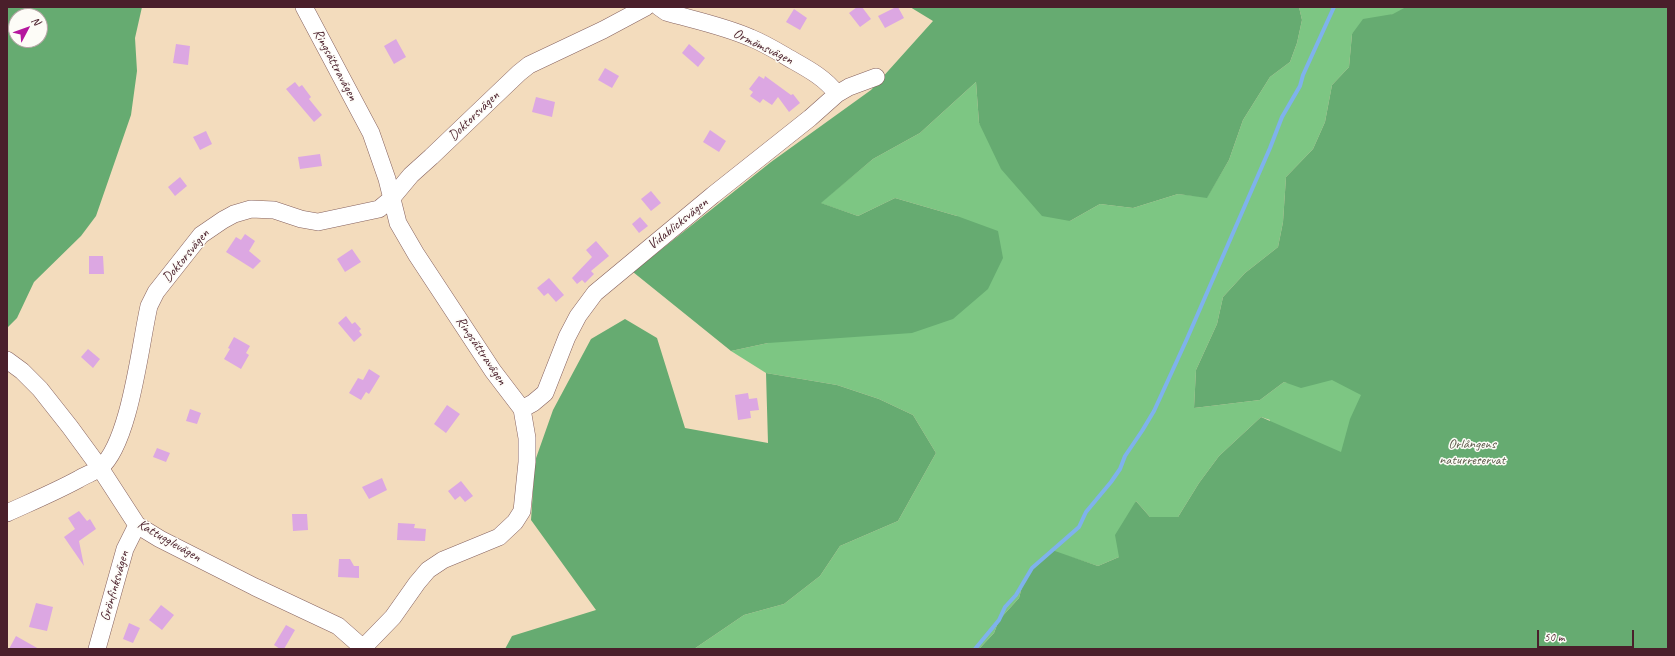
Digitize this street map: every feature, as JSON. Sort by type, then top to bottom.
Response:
[{"type":"street","name":"Ringsättravägen","points":[[304,7],[371,133],[387,179],[398,223],[416,254],[493,371],[522,409],[527,438],[527,462],[522,511],[509,530],[499,537],[443,560],[428,570],[393,617],[363,649]]},
{"type":"street","name":"Doktorsvägen","points":[[7,513],[66,486],[100,468],[112,453],[124,424],[149,306],[156,292],[201,235],[222,220],[250,209],[274,210],[318,222],[379,209],[391,199],[410,175],[529,65],[603,30],[646,7]]},
{"type":"street","name":"Ormömsvägen","points":[[658,7],[666,12],[724,28],[750,37],[808,69],[831,86],[837,94]]},
{"type":"street","name":"Vidablicksvägen","points":[[522,409],[533,403],[545,393],[567,337],[578,316],[595,293],[810,118],[837,94],[849,87],[876,77]]},
{"type":"street","name":"Kattugglevägen","points":[[7,360],[22,371],[40,389],[100,468],[137,526],[255,587],[338,626],[363,649]]},
{"type":"street","name":"Grönfinksvägen","points":[[97,649],[125,550],[137,526]]},
{"type":"green space","points":[[7,7],[142,7],[135,38],[137,71],[131,115],[96,216],[81,236],[34,282],[17,318],[7,328]]},
{"type":"green space","points":[[910,7],[1299,7],[1302,20],[1297,43],[1290,62],[1270,77],[1243,120],[1229,160],[1207,198],[1178,194],[1133,208],[1100,204],[1070,221],[1042,216],[1001,169],[979,123],[976,82],[920,133],[873,159],[821,203],[858,216],[895,198],[957,216],[998,231],[1003,258],[988,289],[953,319],[912,333],[768,343],[731,351],[633,272],[771,162],[871,90],[933,21]]},
{"type":"green space","points":[[1299,7],[1668,7],[1668,649],[1163,649],[1270,420],[1261,417],[1219,456],[1199,483],[1178,517],[1150,517],[1136,501],[1119,557],[1098,566],[1052,551],[1032,568],[1023,583],[1019,598],[999,620],[994,633],[979,649],[694,649],[744,615],[784,604],[820,576],[840,546],[898,521],[936,453],[913,415],[879,399],[837,385],[766,373],[731,351],[768,343],[957,216],[895,198],[858,216],[820,203],[873,159],[920,133],[976,82],[979,123],[1070,221],[1100,204],[1133,208],[1178,194],[1207,197],[1229,160],[1243,120],[1270,77],[1290,62],[1297,43],[1302,20]],"holes":[[[1393,14],[1288,383],[1284,382],[1260,400],[1194,408],[1196,370],[1217,324],[1223,297],[1245,273],[1278,247],[1283,222],[1286,177],[1313,149],[1325,122],[1332,85],[1349,67],[1352,34]]]},
{"type":"green space","name":"Orlångens naturreservat","points":[[1406,7],[1668,7],[1668,649],[979,649],[994,633],[999,620],[1019,598],[1023,583],[1032,568],[1052,550],[1098,566],[1119,557],[1115,535],[1136,501],[1150,517],[1178,517],[1199,483],[1219,456],[1261,417],[1341,452],[1350,419],[1361,395],[1332,380],[1301,388],[1284,382],[1260,400],[1194,408],[1196,370],[1217,324],[1223,297],[1245,273],[1278,247],[1283,222],[1286,177],[1313,149],[1325,122],[1332,85],[1349,67],[1352,34],[1363,19],[1393,14]]},
{"type":"green space","points":[[625,319],[657,338],[685,428],[768,443],[766,373],[837,385],[879,399],[913,415],[936,453],[898,521],[840,546],[820,576],[784,604],[744,615],[694,649],[505,649],[512,636],[596,610],[531,520],[535,461],[553,410],[591,339]]},
{"type":"building","points":[[857,7],[862,7],[871,19],[860,27],[849,13]]},
{"type":"building","points":[[898,7],[904,18],[885,28],[878,16]]},
{"type":"building","points":[[794,9],[807,18],[800,30],[786,22]]},
{"type":"building","points":[[396,39],[406,57],[394,64],[384,46]]},
{"type":"building","points":[[176,44],[190,46],[188,65],[173,63]]},
{"type":"building","points":[[689,44],[705,58],[698,67],[682,53]]},
{"type":"building","points":[[605,68],[619,76],[612,88],[598,80]]},
{"type":"building","points":[[759,76],[764,79],[765,76],[791,95],[793,94],[800,103],[789,112],[778,97],[772,105],[763,99],[760,103],[750,96],[753,92],[749,89]]},
{"type":"building","points":[[295,82],[299,87],[302,85],[311,97],[309,99],[322,115],[314,122],[286,89]]},
{"type":"building","points":[[536,97],[555,102],[552,117],[532,112]]},
{"type":"building","points":[[710,130],[726,141],[719,152],[703,142]]},
{"type":"building","points":[[206,131],[212,144],[200,150],[193,137]]},
{"type":"building","points":[[320,154],[322,166],[300,169],[298,157]]},
{"type":"building","points":[[180,177],[187,186],[175,196],[168,187]]},
{"type":"building","points":[[651,191],[661,203],[651,211],[641,199]]},
{"type":"building","points":[[640,217],[648,226],[639,233],[632,224]]},
{"type":"building","points":[[245,234],[255,241],[249,251],[261,261],[253,269],[226,252],[236,237],[241,240]]},
{"type":"building","points":[[596,241],[609,256],[591,271],[594,274],[585,283],[582,280],[577,284],[572,278],[592,257],[586,250]]},
{"type":"building","points":[[352,249],[361,262],[345,272],[337,259]]},
{"type":"building","points":[[89,256],[103,256],[104,274],[89,274]]},
{"type":"building","points":[[549,278],[564,295],[556,302],[548,293],[544,296],[537,288]]},
{"type":"building","points":[[346,316],[352,324],[355,322],[361,329],[359,331],[362,335],[354,342],[338,323]]},
{"type":"building","points":[[234,337],[250,346],[246,353],[249,355],[241,369],[224,359],[230,349],[228,348]]},
{"type":"building","points":[[88,349],[100,359],[93,368],[81,357]]},
{"type":"building","points":[[369,369],[380,376],[369,394],[366,392],[361,400],[349,393],[358,378],[363,380]]},
{"type":"building","points":[[748,393],[749,399],[757,398],[759,410],[750,411],[751,418],[738,420],[735,395]]},
{"type":"building","points":[[447,405],[460,414],[446,433],[434,424]]},
{"type":"building","points":[[190,409],[201,413],[197,424],[186,421]]},
{"type":"building","points":[[157,448],[170,453],[166,462],[153,457]]},
{"type":"building","points":[[382,478],[387,490],[369,499],[362,487]]},
{"type":"building","points":[[461,481],[473,496],[465,502],[460,496],[455,500],[448,491]]},
{"type":"building","points":[[79,511],[87,521],[90,519],[96,529],[79,541],[84,566],[64,537],[75,529],[68,518]]},
{"type":"building","points":[[292,514],[307,514],[308,530],[293,531]]},
{"type":"building","points":[[398,523],[415,524],[414,528],[426,529],[425,541],[397,540]]},
{"type":"building","points":[[339,559],[350,559],[354,566],[359,566],[359,578],[338,577]]},
{"type":"building","points":[[36,603],[53,607],[47,631],[29,627]]},
{"type":"building","points":[[161,605],[174,615],[162,630],[149,620]]},
{"type":"building","points":[[129,623],[140,628],[133,643],[123,639]]},
{"type":"building","points":[[286,625],[295,630],[284,649],[280,649],[274,645]]},
{"type":"building","points":[[16,636],[39,649],[9,649]]},
{"type":"waterway","points":[[975,649],[999,620],[1005,607],[1016,595],[1032,568],[1079,527],[1086,512],[1120,469],[1125,456],[1154,411],[1186,341],[1282,117],[1300,86],[1303,75],[1334,7]]}]
